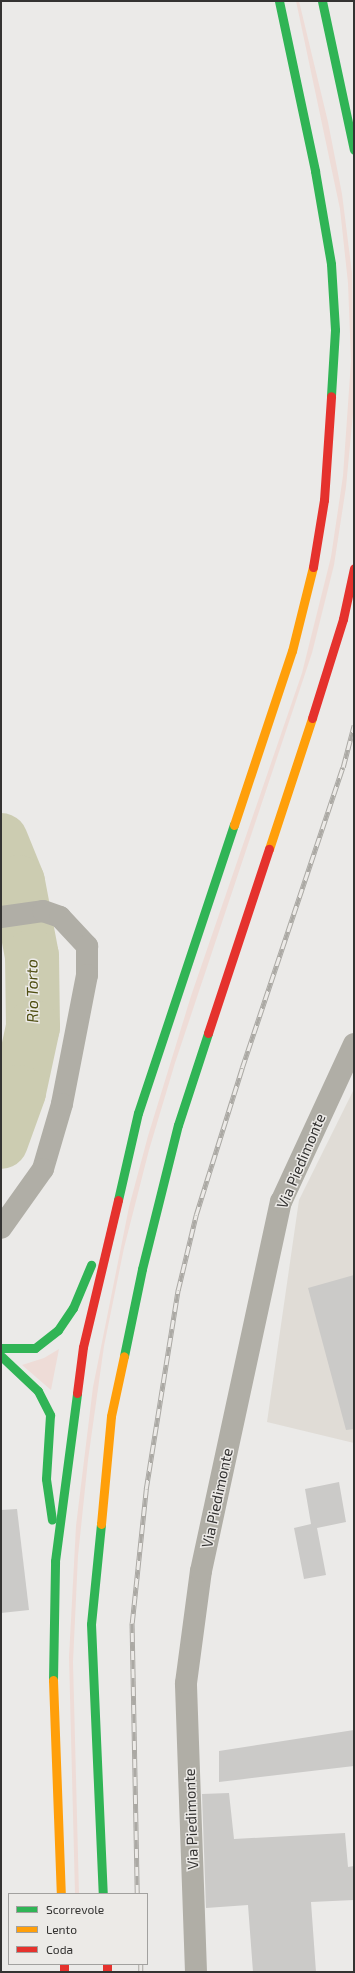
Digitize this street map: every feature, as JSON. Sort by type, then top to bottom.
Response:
[{"type":"main road","points":[[61,1893],[52,1705],[56,1545],[83,1347],[111,1222],[138,1113],[173,1004],[292,651],[310,582],[324,500],[335,330],[332,264],[315,171],[279,1]]},
{"type":"main road","points":[[322,1],[354,150]]},
{"type":"main road","points":[[103,1893],[91,1624],[112,1416],[142,1269],[178,1125],[325,678],[343,619],[354,568]]},
{"type":"main road","points":[[1,1348],[35,1348],[58,1330],[73,1308],[111,1222]]},
{"type":"main road","points":[[1,1356],[38,1391],[50,1415],[46,1479],[56,1545]]},
{"type":"street","points":[[1,917],[43,911],[60,917],[87,946],[87,975],[62,1104],[43,1169],[1,1228]]},
{"type":"street","name":"Via Piedimonte","points":[[196,1972],[186,1683],[201,1571],[281,1202],[354,1044]]},
{"type":"shaded area","points":[[296,1],[299,1],[328,122],[342,194],[352,273],[354,403],[346,487],[334,565],[312,653],[175,1063],[149,1150],[124,1248],[104,1346],[88,1460],[78,1556],[73,1662],[79,1893],[75,1893],[69,1657],[76,1526],[93,1387],[129,1207],[148,1136],[191,996],[302,673],[331,557],[343,476],[351,361],[348,283],[340,209]]},
{"type":"shaded area","points":[[354,1089],[354,1443],[267,1422],[299,1200]]},
{"type":"shaded area","points":[[59,1349],[51,1390],[22,1365],[44,1358]]},
{"type":"building","points":[[354,1275],[354,1429],[346,1430],[308,1288]]},
{"type":"building","points":[[339,1482],[346,1522],[317,1528],[326,1575],[304,1579],[294,1528],[311,1524],[305,1489]]},
{"type":"building","points":[[17,1509],[29,1610],[1,1613],[1,1510]]},
{"type":"building","points":[[354,1730],[354,1766],[219,1782],[219,1751]]},
{"type":"building","points":[[229,1793],[234,1839],[345,1833],[348,1867],[354,1866],[354,1900],[311,1902],[316,1972],[253,1972],[248,1905],[206,1908],[202,1794]]},
{"type":"waterway","name":"Rio Torto","points":[[1,840],[18,882],[32,956],[33,1027],[19,1092],[1,1142]]},
{"type":"railway","points":[[137,1893],[132,1623],[146,1489],[178,1290],[196,1215],[242,1068],[343,767],[354,725]]},
{"type":"railway","points":[[141,1965],[141,1972]]},
{"type":"traffic: fast","points":[[279,1],[315,171],[331,264],[335,330],[331,396]]},
{"type":"traffic: fast","points":[[322,1],[354,150]]},
{"type":"traffic: fast","points":[[118,1200],[138,1113],[234,825]]},
{"type":"traffic: fast","points":[[124,1356],[142,1269],[178,1125],[208,1033]]},
{"type":"traffic: fast","points":[[1,1348],[35,1348],[58,1330],[73,1308],[91,1265]]},
{"type":"traffic: fast","points":[[1,1356],[38,1391],[50,1415],[46,1479],[52,1520]]},
{"type":"traffic: fast","points":[[53,1680],[55,1561],[77,1393]]},
{"type":"traffic: fast","points":[[101,1524],[91,1624],[103,1893]]},
{"type":"traffic: slow","points":[[234,825],[292,651],[313,567]]},
{"type":"traffic: slow","points":[[269,849],[312,718]]},
{"type":"traffic: slow","points":[[101,1524],[111,1416],[124,1356]]},
{"type":"traffic: slow","points":[[53,1680],[61,1893]]},
{"type":"traffic: jam","points":[[313,567],[324,500],[331,396]]},
{"type":"traffic: jam","points":[[312,718],[343,619],[354,568]]},
{"type":"traffic: jam","points":[[208,1033],[269,849]]},
{"type":"traffic: jam","points":[[77,1393],[83,1347],[118,1200]]},
{"type":"traffic: jam","points":[[64,1965],[64,1972]]},
{"type":"traffic: jam","points":[[107,1965],[107,1972]]}]
